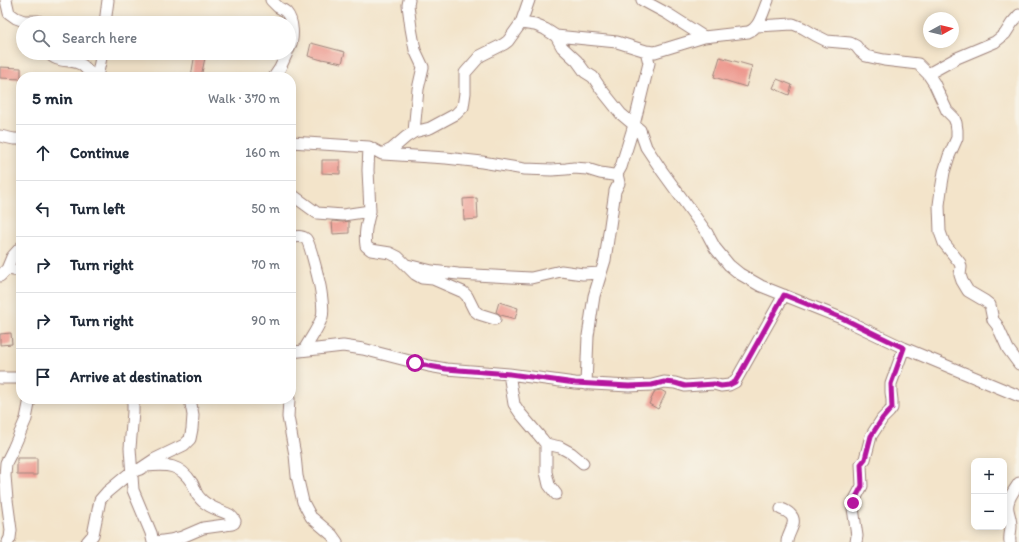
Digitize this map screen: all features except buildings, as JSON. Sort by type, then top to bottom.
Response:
[{"type":"street","points":[[6,0],[9,13],[16,18]]},
{"type":"street","points":[[106,16],[108,0]]},
{"type":"street","points":[[271,0],[285,11],[289,16]]},
{"type":"street","points":[[409,0],[409,15],[415,50],[423,67],[418,89],[414,132]]},
{"type":"street","points":[[382,154],[392,149],[414,132],[430,128],[456,114],[463,107],[465,73],[480,56],[504,44],[508,40],[521,23],[529,0]]},
{"type":"street","points":[[642,0],[668,14],[704,37]]},
{"type":"street","points":[[521,23],[545,29],[556,36],[617,42],[650,51],[704,37],[752,31],[757,26],[768,0]]},
{"type":"street","points":[[928,74],[957,58],[995,42],[1005,34],[1019,15]]},
{"type":"street","points":[[757,26],[793,24],[827,41],[850,42],[866,56],[884,60],[918,64],[928,74],[934,83],[947,111],[954,118],[956,123],[957,138],[944,172],[941,190],[939,205],[940,232],[944,243],[960,262],[960,275],[962,281],[968,291],[990,305],[993,320],[997,325],[1008,349],[1019,364]]},
{"type":"street","points":[[556,36],[562,47],[577,61],[585,72],[593,77],[621,114],[640,130],[646,147],[707,233],[715,248],[729,265],[740,274],[761,286],[842,318],[904,348],[1019,396]]},
{"type":"street","points":[[586,384],[588,336],[595,293],[605,260],[615,191],[619,183],[617,174],[621,167],[634,125],[649,63],[650,51]]},
{"type":"street","points":[[60,60],[72,61],[82,65],[88,72]]},
{"type":"street","points":[[98,72],[101,60]]},
{"type":"street","points":[[277,72],[284,60]]},
{"type":"street","points":[[0,136],[16,139]]},
{"type":"street","points":[[296,142],[369,147],[382,154],[446,158],[524,169],[566,170],[574,168],[600,173],[617,174]]},
{"type":"street","points":[[369,147],[368,170],[370,211],[366,228],[366,246],[371,250],[398,256],[415,274],[422,278],[433,280],[463,292],[467,296],[474,310],[479,314],[495,319]]},
{"type":"street","points":[[296,198],[317,213],[343,215],[370,211]]},
{"type":"street","points":[[296,237],[302,236],[307,239],[310,246],[321,291],[322,303],[322,316],[304,350]]},
{"type":"street","points":[[3,273],[16,252]]},
{"type":"street","points":[[407,265],[432,271],[458,274],[531,278],[560,271],[584,274],[601,273]]},
{"type":"street","points":[[3,273],[16,272]]},
{"type":"street","points":[[584,274],[595,293]]},
{"type":"street","points":[[296,351],[343,346],[363,349],[446,369],[510,374],[575,383],[652,385],[664,382],[685,386],[714,384],[721,386],[729,385],[735,382],[784,295]]},
{"type":"street","points":[[856,542],[857,536],[853,503],[862,486],[861,464],[865,459],[871,436],[882,419],[892,408],[891,384],[904,348]]},
{"type":"street","points":[[510,374],[514,404],[520,413],[546,444],[572,452],[583,463]]},
{"type":"street","points":[[0,378],[16,378]]},
{"type":"street","points":[[8,542],[12,530],[7,500],[5,476],[6,463],[26,419],[29,404]]},
{"type":"street","points":[[133,404],[130,448],[133,490],[154,542],[182,537],[202,528],[234,523],[234,518],[230,515],[207,505],[199,498],[190,480],[178,469],[160,465],[146,466]]},
{"type":"street","points":[[88,542],[93,535],[100,500],[106,492],[131,472],[146,466],[155,459],[184,445],[190,440],[193,415],[191,404]]},
{"type":"street","points":[[289,404],[288,417],[297,476],[303,502],[312,518],[332,535],[337,542]]},
{"type":"street","points":[[546,444],[546,472],[549,484],[556,494]]},
{"type":"street","points":[[1010,542],[1009,538],[1011,526],[1008,502],[1019,483]]},
{"type":"street","points":[[781,508],[790,514],[793,519],[793,524],[787,542]]},
{"type":"street","points":[[0,535],[3,542]]},
{"type":"route","points":[[415,363],[446,369],[510,374],[575,383],[629,386],[652,385],[664,382],[685,386],[701,384],[714,384],[721,386],[729,385],[735,382],[784,295],[842,318],[904,348],[891,384],[892,408],[882,419],[871,436],[865,459],[861,464],[862,486],[853,503]]}]
